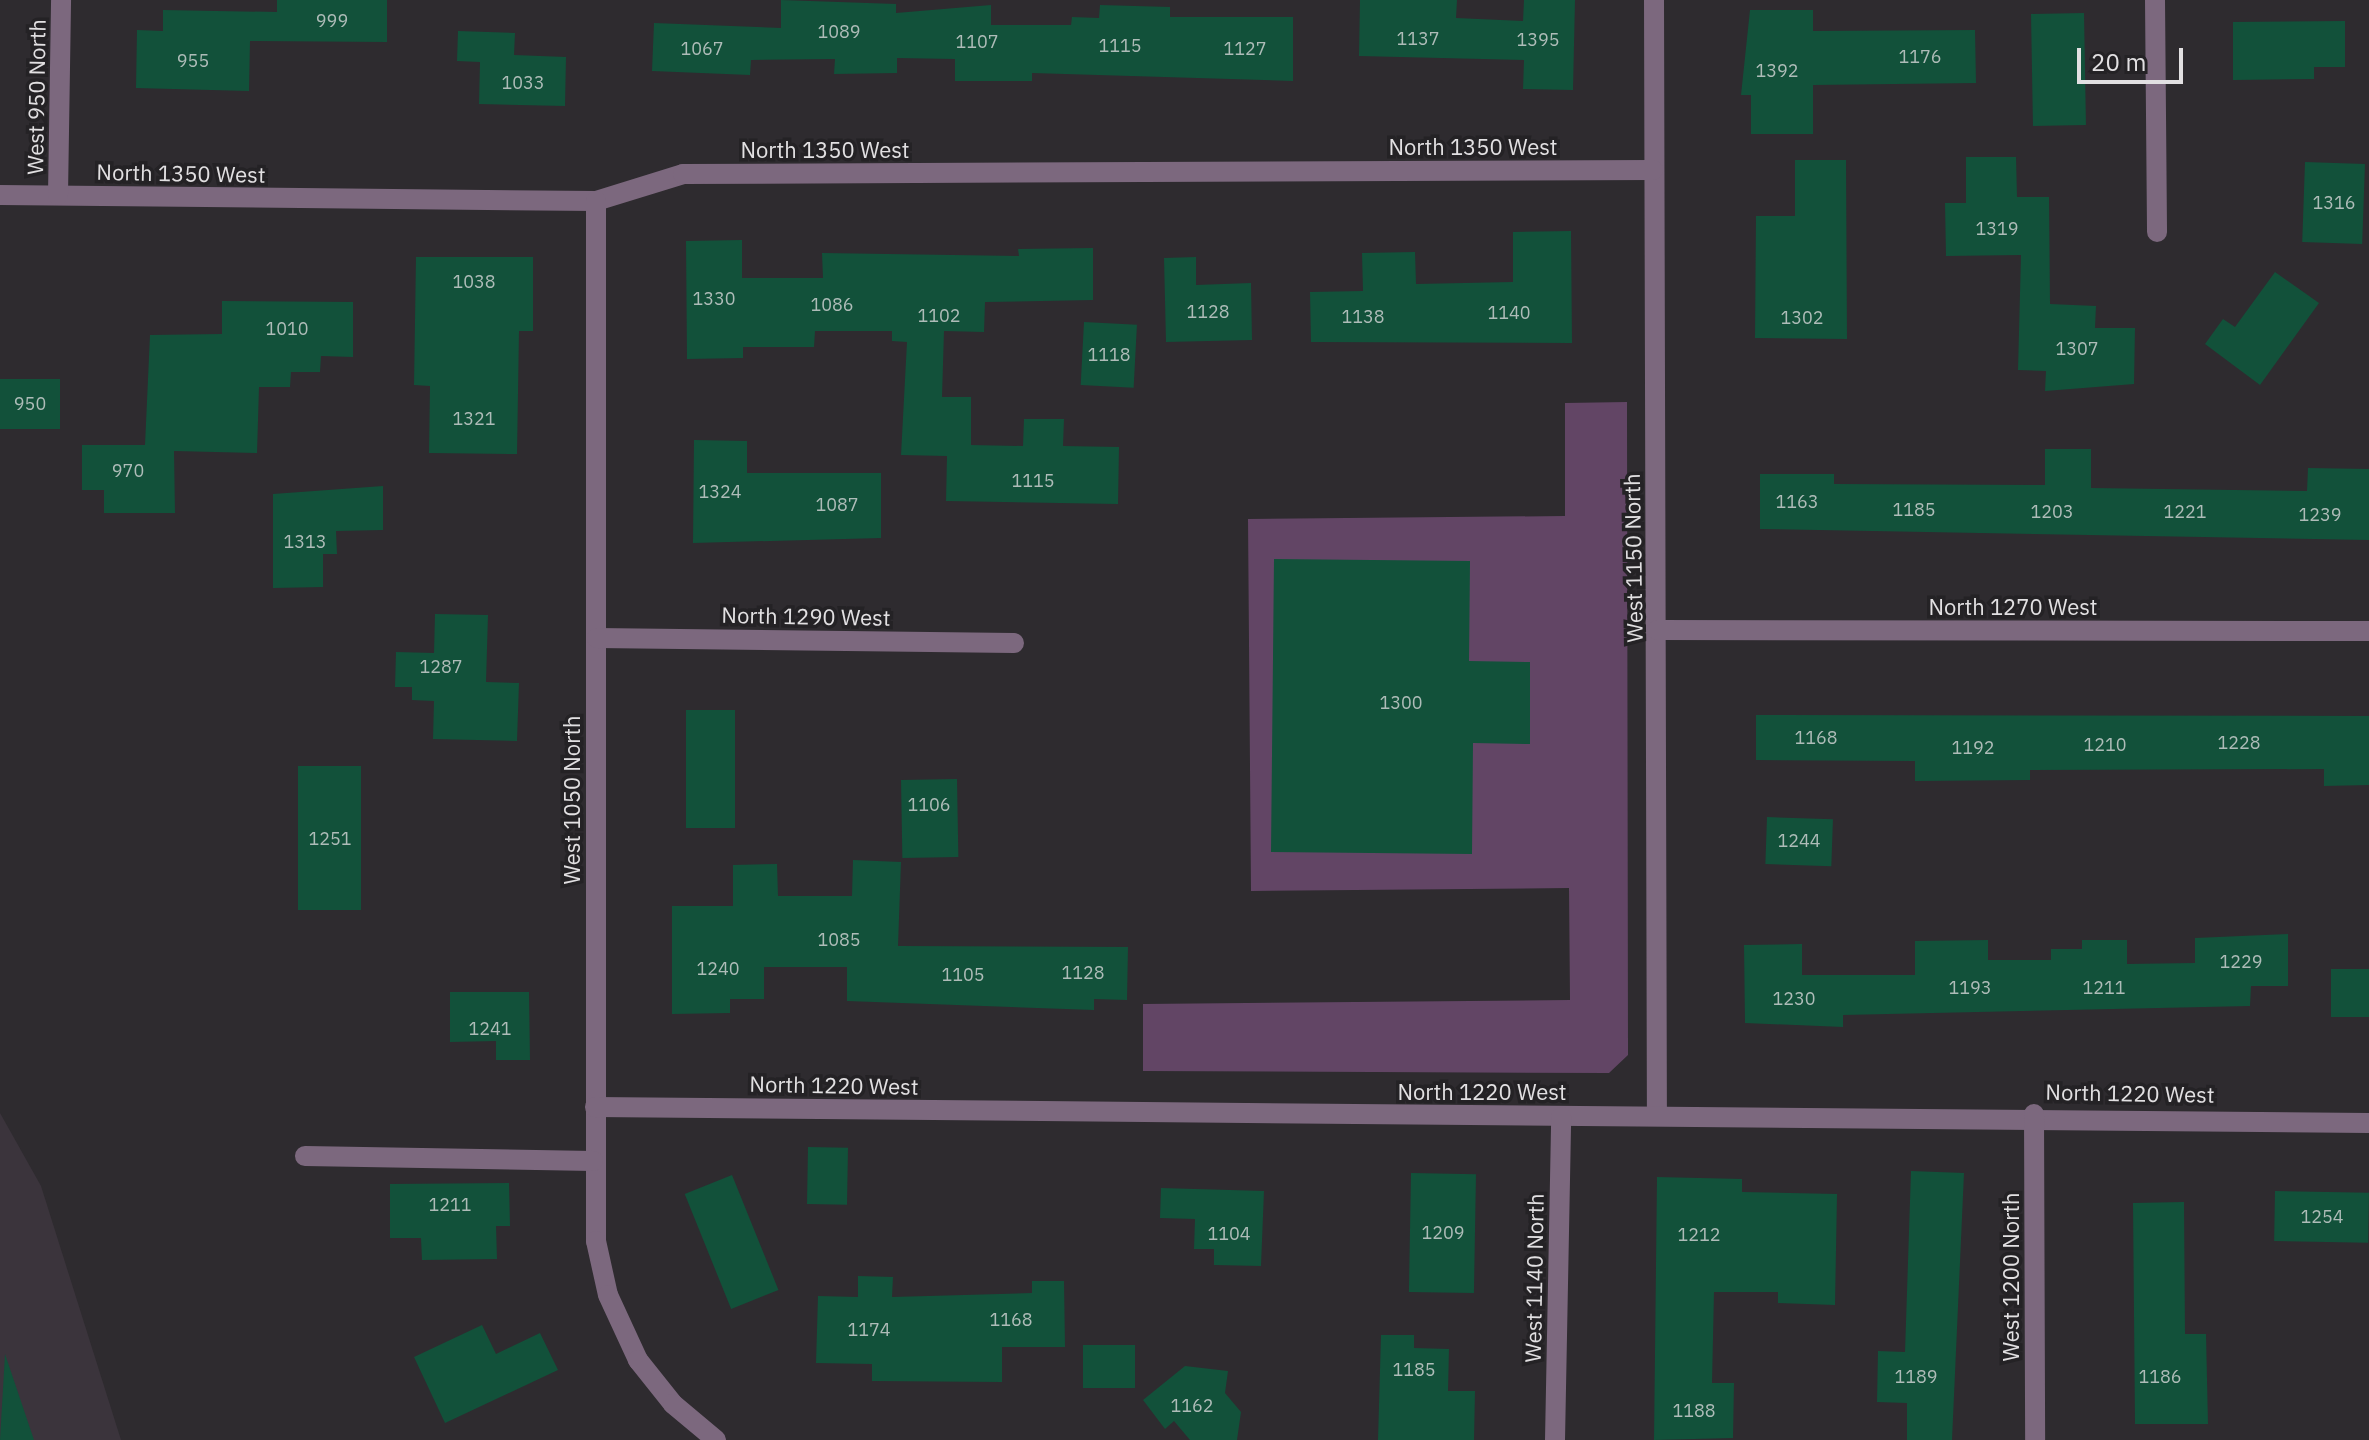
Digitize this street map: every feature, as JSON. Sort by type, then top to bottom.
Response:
[{"type":"street","name":"West 950 North","points":[[58,195],[61,0]]},
{"type":"street","name":"West 1150 North","points":[[1654,0],[1657,1115]]},
{"type":"street","points":[[2155,0],[2157,232]]},
{"type":"street","name":"North 1350 West","points":[[0,195],[596,201],[683,174],[1653,170]]},
{"type":"street","name":"West 1050 North","points":[[596,201],[593,1161],[608,1295],[657,1384],[716,1440]]},
{"type":"street","name":"North 1270 West","points":[[1657,630],[2369,631]]},
{"type":"street","name":"North 1290 West","points":[[597,638],[1014,643]]},
{"type":"street","name":"North 1220 West","points":[[595,1107],[1561,1117],[2034,1114],[2369,1123]]},
{"type":"street","name":"West 1200 North","points":[[2034,1114],[2035,1440]]},
{"type":"street","name":"West 1140 North","points":[[1555,1440],[1561,1117]]},
{"type":"street","points":[[305,1156],[593,1161]]},
{"type":"shaded area","points":[[1627,402],[1628,1055],[1609,1073],[1143,1071],[1143,1004],[1570,1000],[1569,888],[1251,891],[1248,519],[1565,516],[1565,403]]},
{"type":"shaded area","points":[[0,1113],[41,1186],[121,1440],[0,1440]]},
{"type":"building","points":[[277,0],[387,0],[387,42],[250,41],[249,91],[136,88],[137,30],[163,31],[163,10],[277,12]]},
{"type":"building","points":[[781,0],[896,4],[896,13],[991,5],[991,25],[1071,25],[1072,17],[1099,18],[1100,5],[1170,7],[1170,17],[1293,17],[1293,81],[1032,73],[1032,81],[955,81],[955,59],[897,58],[897,73],[834,74],[835,59],[751,60],[750,75],[652,71],[654,23],[781,28]]},
{"type":"building","points":[[1360,0],[1457,0],[1456,18],[1523,21],[1524,0],[1575,0],[1573,90],[1523,89],[1524,60],[1359,56]]},
{"type":"building","points":[[1750,10],[1813,10],[1813,31],[1975,30],[1976,83],[1813,85],[1813,134],[1751,134],[1751,95],[1741,95]]},
{"type":"building","points":[[2084,13],[2086,125],[2033,126],[2031,14]]},
{"type":"building","points":[[2345,21],[2345,67],[2314,67],[2314,79],[2233,80],[2233,22]]},
{"type":"building","points":[[458,31],[515,33],[514,55],[566,57],[565,106],[479,104],[480,62],[457,61]]},
{"type":"building","points":[[1966,157],[2016,157],[2017,197],[2049,197],[2050,304],[2096,306],[2095,328],[2135,328],[2134,384],[2045,391],[2046,371],[2018,370],[2021,255],[1946,256],[1945,203],[1966,203]]},
{"type":"building","points":[[1795,160],[1846,160],[1847,339],[1755,338],[1756,216],[1795,216]]},
{"type":"building","points":[[2305,162],[2365,164],[2362,244],[2302,242]]},
{"type":"building","points":[[1571,231],[1572,343],[1311,342],[1310,292],[1363,291],[1362,253],[1415,252],[1416,284],[1513,282],[1513,232]]},
{"type":"building","points":[[742,240],[742,278],[823,278],[822,253],[1019,256],[1018,249],[1093,248],[1093,300],[985,302],[984,332],[944,331],[942,397],[971,397],[971,445],[1023,446],[1024,419],[1064,419],[1063,446],[1119,447],[1118,504],[946,501],[947,456],[901,455],[907,342],[892,341],[892,331],[815,331],[814,347],[743,347],[743,358],[687,359],[686,241]]},
{"type":"building","points":[[416,257],[533,257],[533,331],[519,331],[517,454],[429,453],[430,386],[414,385]]},
{"type":"building","points":[[1196,257],[1196,285],[1251,283],[1252,340],[1166,342],[1164,258]]},
{"type":"building","points":[[2275,272],[2319,303],[2260,385],[2205,344],[2223,319],[2235,327]]},
{"type":"building","points":[[222,301],[353,302],[353,357],[321,356],[320,372],[291,372],[290,387],[259,387],[257,453],[174,451],[175,513],[104,513],[104,490],[82,490],[82,445],[145,445],[150,335],[222,334]]},
{"type":"building","points":[[1084,322],[1137,325],[1134,388],[1081,385]]},
{"type":"building","points":[[0,379],[60,379],[60,429],[0,429]]},
{"type":"building","points":[[694,440],[747,441],[747,473],[881,473],[881,538],[693,543]]},
{"type":"building","points":[[2045,449],[2091,449],[2091,488],[2307,491],[2308,468],[2369,469],[2369,540],[1760,529],[1760,474],[1834,474],[1834,484],[2045,485]]},
{"type":"building","points":[[383,486],[383,530],[336,531],[337,554],[323,554],[323,587],[273,588],[273,494]]},
{"type":"building","points":[[1274,559],[1470,561],[1469,661],[1530,662],[1530,744],[1473,743],[1472,854],[1271,852]]},
{"type":"building","points":[[435,614],[488,615],[486,682],[519,683],[517,741],[433,739],[434,701],[412,700],[412,687],[395,687],[396,652],[434,653]]},
{"type":"building","points":[[686,710],[735,710],[735,828],[686,828]]},
{"type":"building","points":[[1756,715],[2369,716],[2369,785],[2324,786],[2324,769],[2030,770],[2030,780],[1915,781],[1915,761],[1756,760]]},
{"type":"building","points":[[298,766],[361,766],[361,910],[298,910]]},
{"type":"building","points":[[957,779],[958,857],[902,858],[901,780]]},
{"type":"building","points":[[1767,817],[1833,819],[1831,866],[1765,864]]},
{"type":"building","points":[[853,860],[901,862],[898,946],[1128,947],[1127,1000],[1094,999],[1094,1010],[847,1001],[847,967],[764,967],[764,999],[730,999],[730,1013],[672,1014],[672,906],[733,906],[733,865],[777,864],[778,896],[852,896]]},
{"type":"building","points":[[2288,934],[2288,986],[2251,986],[2250,1006],[1843,1015],[1843,1027],[1745,1023],[1744,945],[1802,944],[1802,975],[1915,975],[1915,941],[1988,940],[1988,960],[2051,960],[2051,949],[2082,949],[2082,940],[2127,940],[2127,964],[2195,963],[2195,938]]},
{"type":"building","points":[[2331,969],[2369,969],[2369,1017],[2331,1017]]},
{"type":"building","points":[[450,992],[529,992],[530,1060],[496,1060],[496,1041],[450,1042]]},
{"type":"building","points":[[808,1147],[848,1148],[847,1205],[807,1204]]},
{"type":"building","points":[[1911,1171],[1964,1173],[1952,1440],[1907,1440],[1907,1403],[1877,1402],[1878,1351],[1905,1352]]},
{"type":"building","points":[[1411,1173],[1476,1174],[1474,1293],[1409,1292]]},
{"type":"building","points":[[732,1175],[778,1290],[731,1309],[685,1194]]},
{"type":"building","points":[[1657,1177],[1742,1179],[1742,1192],[1837,1194],[1835,1305],[1778,1303],[1778,1292],[1714,1292],[1712,1383],[1734,1383],[1733,1438],[1654,1440]]},
{"type":"building","points":[[509,1183],[510,1226],[496,1226],[497,1259],[422,1260],[421,1238],[390,1238],[390,1184]]},
{"type":"building","points":[[1161,1188],[1264,1191],[1261,1266],[1214,1265],[1214,1249],[1194,1249],[1195,1219],[1160,1218]]},
{"type":"building","points":[[2275,1191],[2369,1193],[2368,1243],[2274,1241]]},
{"type":"building","points":[[2184,1202],[2185,1334],[2206,1334],[2208,1424],[2135,1424],[2133,1203]]},
{"type":"building","points":[[858,1276],[893,1277],[892,1297],[1032,1293],[1032,1281],[1064,1281],[1065,1347],[1002,1347],[1002,1382],[872,1381],[872,1364],[816,1363],[818,1296],[858,1297]]},
{"type":"building","points":[[482,1325],[496,1354],[540,1333],[558,1370],[445,1423],[414,1357]]},
{"type":"building","points":[[1381,1335],[1414,1335],[1414,1348],[1449,1349],[1448,1391],[1475,1391],[1474,1440],[1378,1440]]},
{"type":"building","points":[[1083,1345],[1135,1345],[1135,1388],[1083,1388]]},
{"type":"building","points":[[5,1354],[34,1440],[0,1440]]},
{"type":"building","points":[[1185,1366],[1228,1371],[1225,1393],[1241,1412],[1237,1440],[1190,1440],[1174,1421],[1165,1429],[1143,1400]]}]
